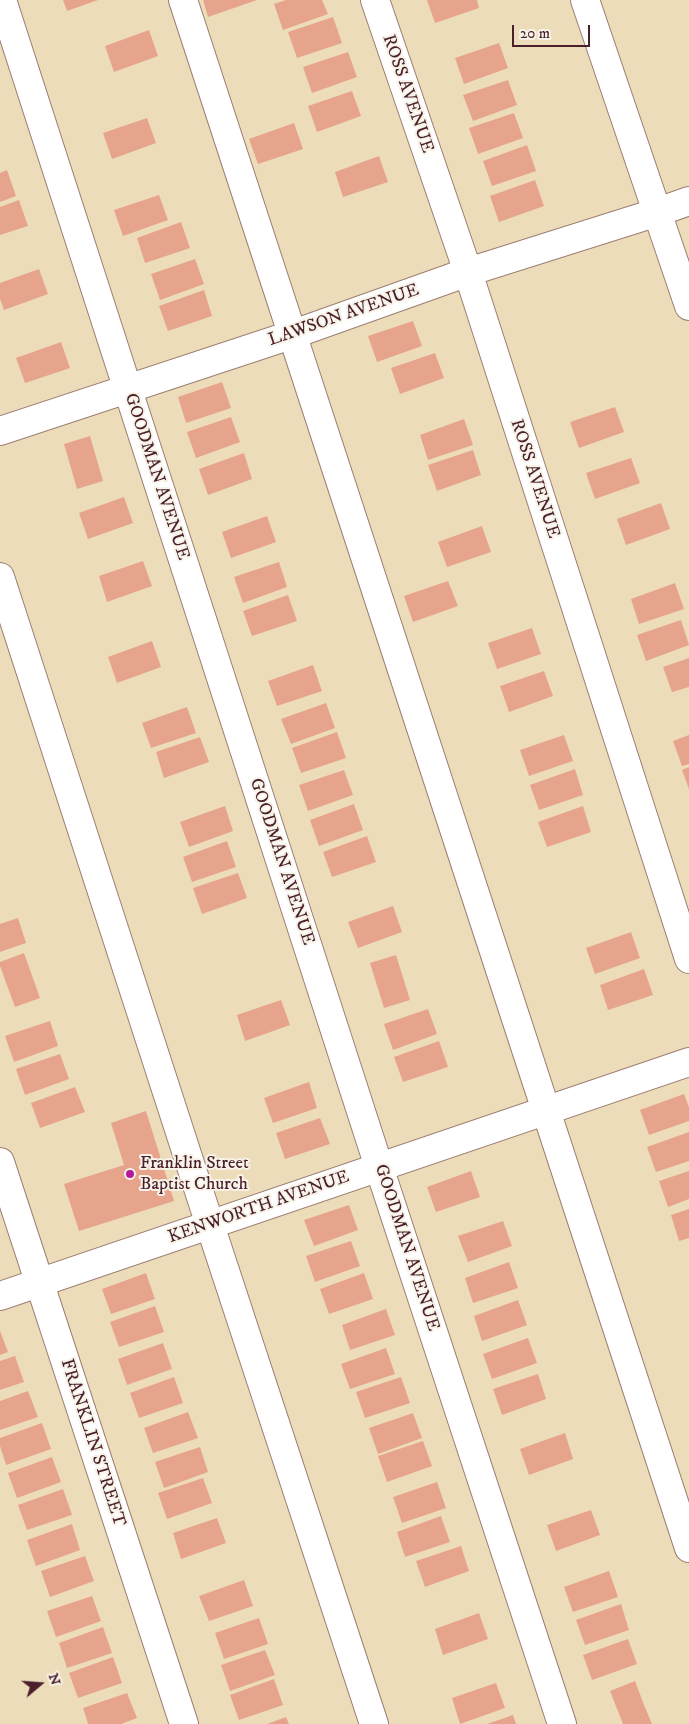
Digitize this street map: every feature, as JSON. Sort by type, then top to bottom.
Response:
[{"type":"street","name":"GOODMAN AVENUE","points":[[2,0],[379,1167],[562,1724]]},
{"type":"street","points":[[182,0],[689,1548]]},
{"type":"street","name":"ROSS AVENUE","points":[[375,0],[468,272],[689,959]]},
{"type":"street","points":[[585,0],[689,306]]},
{"type":"street","name":"LAWSON AVENUE","points":[[0,431],[291,335],[468,272],[689,201]]},
{"type":"street","points":[[0,577],[374,1724]]},
{"type":"street","name":"KENWORTH AVENUE","points":[[0,1296],[689,1062]]},
{"type":"street","name":"FRANKLIN STREET","points":[[0,1162],[184,1724]]},
{"type":"building","points":[[63,0],[98,0],[67,11]]},
{"type":"building","points":[[203,0],[257,0],[208,17]]},
{"type":"building","points":[[286,0],[322,0],[328,14],[283,30],[274,4]]},
{"type":"building","points":[[427,0],[477,0],[479,8],[435,23]]},
{"type":"building","points":[[333,17],[342,43],[297,58],[288,32]]},
{"type":"building","points":[[149,30],[158,56],[114,72],[105,46]]},
{"type":"building","points":[[499,43],[508,68],[464,84],[455,58]]},
{"type":"building","points":[[348,52],[357,77],[312,93],[303,67]]},
{"type":"building","points":[[508,80],[517,105],[473,121],[463,95]]},
{"type":"building","points":[[352,91],[361,116],[317,132],[308,106]]},
{"type":"building","points":[[514,113],[523,138],[478,154],[469,128]]},
{"type":"building","points":[[147,118],[156,143],[112,159],[103,133]]},
{"type":"building","points":[[294,123],[303,149],[258,164],[249,139]]},
{"type":"building","points":[[527,145],[536,171],[492,186],[483,161]]},
{"type":"building","points":[[379,156],[388,182],[343,197],[335,172]]},
{"type":"building","points":[[7,170],[16,196],[0,202],[0,173]]},
{"type":"building","points":[[535,180],[544,206],[499,222],[490,196]]},
{"type":"building","points":[[159,195],[168,220],[123,236],[114,210]]},
{"type":"building","points":[[19,200],[28,226],[0,235],[0,207]]},
{"type":"building","points":[[181,222],[190,248],[145,263],[137,238]]},
{"type":"building","points":[[195,259],[204,284],[160,300],[151,274]]},
{"type":"building","points":[[39,269],[48,294],[4,310],[0,299],[0,283]]},
{"type":"building","points":[[204,290],[212,316],[168,331],[159,306]]},
{"type":"building","points":[[413,321],[422,346],[377,362],[368,336]]},
{"type":"building","points":[[61,342],[70,368],[25,383],[16,358]]},
{"type":"building","points":[[435,353],[444,378],[400,394],[391,368]]},
{"type":"building","points":[[222,382],[231,408],[186,423],[178,397]]},
{"type":"building","points":[[615,407],[624,432],[579,448],[570,422]]},
{"type":"building","points":[[231,417],[240,442],[196,458],[187,432]]},
{"type":"building","points":[[464,419],[473,445],[428,460],[420,435]]},
{"type":"building","points":[[90,436],[103,481],[77,489],[64,444]]},
{"type":"building","points":[[473,450],[481,475],[437,491],[428,465]]},
{"type":"building","points":[[244,453],[252,479],[208,495],[199,469]]},
{"type":"building","points":[[631,458],[640,483],[595,499],[586,473]]},
{"type":"building","points":[[124,497],[133,523],[88,539],[79,513]]},
{"type":"building","points":[[661,503],[670,529],[626,545],[617,519]]},
{"type":"building","points":[[267,516],[276,542],[231,558],[222,532]]},
{"type":"building","points":[[482,526],[491,552],[447,567],[438,542]]},
{"type":"building","points":[[143,561],[152,586],[107,602],[99,576]]},
{"type":"building","points":[[279,562],[287,587],[243,603],[234,577]]},
{"type":"building","points":[[448,581],[458,606],[413,622],[404,596]]},
{"type":"building","points":[[675,583],[684,609],[639,624],[631,599]]},
{"type":"building","points":[[288,595],[297,621],[252,636],[243,611]]},
{"type":"building","points":[[681,620],[689,645],[646,661],[637,635]]},
{"type":"building","points":[[532,628],[541,654],[497,669],[488,643]]},
{"type":"building","points":[[152,641],[161,667],[117,683],[108,657]]},
{"type":"building","points":[[689,658],[689,687],[672,692],[663,667]]},
{"type":"building","points":[[313,665],[322,691],[277,706],[268,681]]},
{"type":"building","points":[[544,671],[553,696],[509,712],[500,686]]},
{"type":"building","points":[[326,703],[335,728],[291,744],[281,719]]},
{"type":"building","points":[[187,707],[196,733],[151,748],[142,723]]},
{"type":"building","points":[[337,732],[346,758],[301,773],[292,748]]},
{"type":"building","points":[[564,735],[573,761],[529,776],[520,750]]},
{"type":"building","points":[[689,735],[689,764],[682,766],[673,741]]},
{"type":"building","points":[[200,737],[209,762],[164,778],[156,752]]},
{"type":"building","points":[[689,767],[689,789],[682,770]]},
{"type":"building","points":[[575,769],[583,795],[539,810],[530,785]]},
{"type":"building","points":[[344,770],[353,795],[308,811],[299,785]]},
{"type":"building","points":[[354,804],[363,830],[319,846],[310,820]]},
{"type":"building","points":[[225,806],[233,831],[189,847],[180,822]]},
{"type":"building","points":[[583,806],[591,832],[547,847],[538,822]]},
{"type":"building","points":[[367,836],[376,862],[332,877],[323,852]]},
{"type":"building","points":[[227,841],[236,867],[192,882],[183,857]]},
{"type":"building","points":[[238,873],[247,898],[202,914],[193,888]]},
{"type":"building","points":[[393,906],[402,932],[358,948],[348,922]]},
{"type":"building","points":[[18,918],[26,943],[0,952],[0,924]]},
{"type":"building","points":[[631,932],[640,958],[595,974],[586,948]]},
{"type":"building","points":[[24,953],[40,998],[15,1007],[0,962]]},
{"type":"building","points":[[396,955],[410,1000],[384,1008],[370,963]]},
{"type":"building","points":[[644,969],[653,995],[608,1010],[600,985]]},
{"type":"building","points":[[281,1000],[290,1025],[245,1041],[237,1015]]},
{"type":"building","points":[[428,1009],[437,1034],[393,1050],[384,1024]]},
{"type":"building","points":[[50,1021],[58,1046],[14,1062],[5,1036]]},
{"type":"building","points":[[439,1041],[448,1067],[403,1082],[394,1057]]},
{"type":"building","points":[[60,1054],[69,1079],[25,1095],[16,1069]]},
{"type":"building","points":[[309,1082],[317,1108],[273,1123],[264,1098]]},
{"type":"building","points":[[75,1087],[85,1112],[40,1128],[31,1103]]},
{"type":"building","points":[[684,1094],[689,1107],[689,1121],[649,1135],[640,1110]]},
{"type":"building","name":"Franklin Street Baptist Church","points":[[146,1111],[174,1201],[79,1231],[64,1184],[124,1165],[111,1123]]},
{"type":"building","points":[[320,1118],[330,1144],[285,1159],[276,1133]]},
{"type":"building","points":[[689,1132],[689,1161],[656,1172],[647,1147]]},
{"type":"building","points":[[471,1171],[480,1197],[436,1212],[427,1187]]},
{"type":"building","points":[[689,1171],[689,1199],[668,1207],[659,1181]]},
{"type":"building","points":[[349,1205],[358,1230],[314,1246],[304,1220]]},
{"type":"building","points":[[689,1209],[689,1238],[679,1241],[671,1215]]},
{"type":"building","points":[[503,1221],[512,1246],[468,1262],[458,1236]]},
{"type":"building","points":[[351,1241],[360,1266],[315,1282],[306,1256]]},
{"type":"building","points":[[509,1262],[518,1288],[473,1303],[465,1278]]},
{"type":"building","points":[[146,1273],[155,1299],[111,1314],[102,1289]]},
{"type":"building","points":[[364,1273],[373,1299],[329,1314],[320,1289]]},
{"type":"building","points":[[518,1300],[527,1325],[482,1341],[474,1316]]},
{"type":"building","points":[[155,1306],[164,1332],[119,1347],[110,1322]]},
{"type":"building","points":[[386,1309],[395,1335],[350,1350],[342,1325]]},
{"type":"building","points":[[0,1331],[8,1352],[0,1355]]},
{"type":"building","points":[[528,1338],[537,1363],[492,1379],[483,1354]]},
{"type":"building","points":[[163,1343],[172,1369],[127,1385],[118,1359]]},
{"type":"building","points":[[386,1348],[395,1374],[350,1389],[341,1364]]},
{"type":"building","points":[[15,1356],[24,1382],[0,1390],[0,1361]]},
{"type":"building","points":[[538,1374],[546,1399],[502,1415],[493,1389]]},
{"type":"building","points":[[174,1377],[183,1403],[139,1418],[130,1393]]},
{"type":"building","points":[[401,1377],[410,1403],[365,1418],[356,1392]]},
{"type":"building","points":[[28,1391],[38,1417],[0,1430],[0,1401]]},
{"type":"building","points":[[188,1412],[198,1438],[153,1453],[144,1428]]},
{"type":"building","points":[[413,1413],[422,1438],[378,1454],[369,1428]]},
{"type":"building","points":[[42,1423],[51,1449],[6,1465],[0,1446],[0,1438]]},
{"type":"building","points":[[565,1433],[573,1459],[529,1475],[520,1449]]},
{"type":"building","points":[[423,1441],[432,1466],[387,1482],[378,1456]]},
{"type":"building","points":[[200,1447],[208,1472],[164,1488],[155,1462]]},
{"type":"building","points":[[52,1457],[61,1482],[17,1498],[8,1473]]},
{"type":"building","points":[[203,1478],[212,1503],[167,1519],[158,1493]]},
{"type":"building","points":[[437,1482],[446,1508],[402,1523],[393,1497]]},
{"type":"building","points":[[63,1489],[72,1515],[27,1530],[18,1505]]},
{"type":"building","points":[[591,1510],[600,1535],[556,1551],[547,1525]]},
{"type":"building","points":[[441,1516],[450,1542],[405,1557],[397,1532]]},
{"type":"building","points":[[217,1518],[226,1543],[181,1559],[173,1533]]},
{"type":"building","points":[[72,1524],[80,1550],[36,1566],[27,1540]]},
{"type":"building","points":[[461,1546],[469,1571],[425,1587],[416,1561]]},
{"type":"building","points":[[85,1556],[94,1581],[50,1597],[41,1571]]},
{"type":"building","points":[[609,1571],[618,1597],[573,1612],[564,1587]]},
{"type":"building","points":[[244,1580],[253,1606],[209,1621],[199,1596]]},
{"type":"building","points":[[92,1596],[101,1621],[56,1637],[47,1611]]},
{"type":"building","points":[[621,1604],[629,1630],[585,1645],[576,1620]]},
{"type":"building","points":[[479,1613],[488,1639],[443,1655],[435,1629]]},
{"type":"building","points":[[259,1618],[268,1644],[224,1659],[215,1633]]},
{"type":"building","points":[[103,1627],[112,1653],[67,1668],[59,1643]]},
{"type":"building","points":[[628,1639],[637,1664],[592,1680],[583,1655]]},
{"type":"building","points":[[265,1650],[275,1675],[230,1691],[221,1665]]},
{"type":"building","points":[[113,1657],[122,1683],[78,1698],[69,1673]]},
{"type":"building","points":[[274,1679],[283,1705],[239,1720],[230,1695]]},
{"type":"building","points":[[635,1681],[652,1724],[623,1724],[610,1691]]},
{"type":"building","points":[[496,1683],[505,1708],[460,1724],[452,1698]]},
{"type":"building","points":[[127,1693],[137,1718],[121,1724],[88,1724],[83,1708]]},
{"type":"building","points":[[513,1715],[516,1724],[487,1724]]},
{"type":"building","points":[[286,1717],[289,1724],[267,1724]]},
{"type":"place","name":"Franklin Street Baptist Church","points":[[130,1174]]}]
